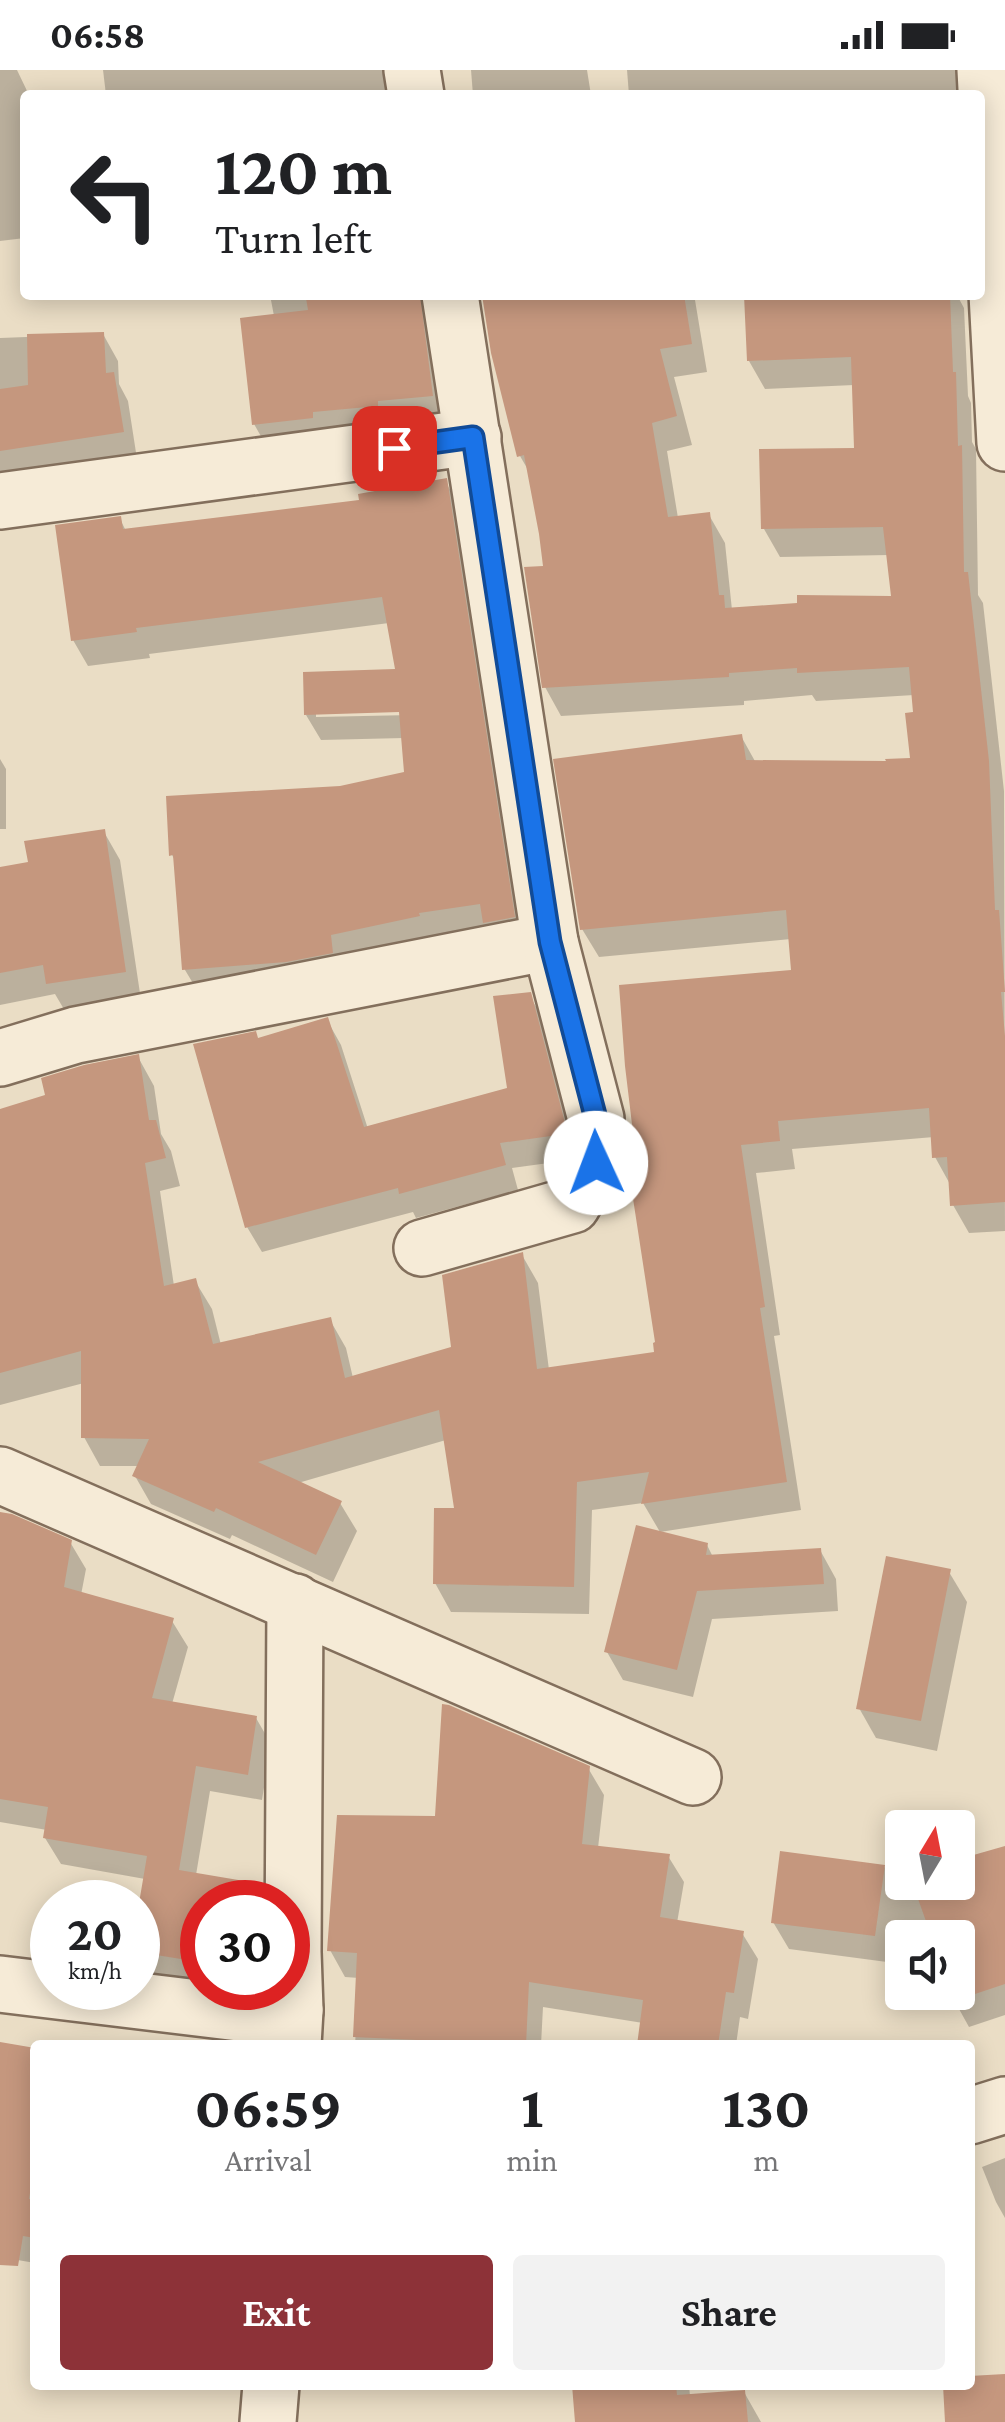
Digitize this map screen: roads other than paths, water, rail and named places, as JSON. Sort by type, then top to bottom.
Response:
[{"type":"street","points":[[985,70],[1005,443]]},
{"type":"street","points":[[422,1248],[572,1205],[596,1163],[596,1119],[550,942],[451,300]]},
{"type":"street","points":[[0,502],[473,437]]},
{"type":"street","points":[[0,1058],[76,1036],[550,942]]},
{"type":"street","points":[[0,1475],[692,1777]]},
{"type":"street","points":[[0,1984],[247,2014],[294,2028],[295,1602]]},
{"type":"street","points":[[975,2114],[1005,2105]]},
{"type":"street","points":[[268,2422],[271,2390]]}]
